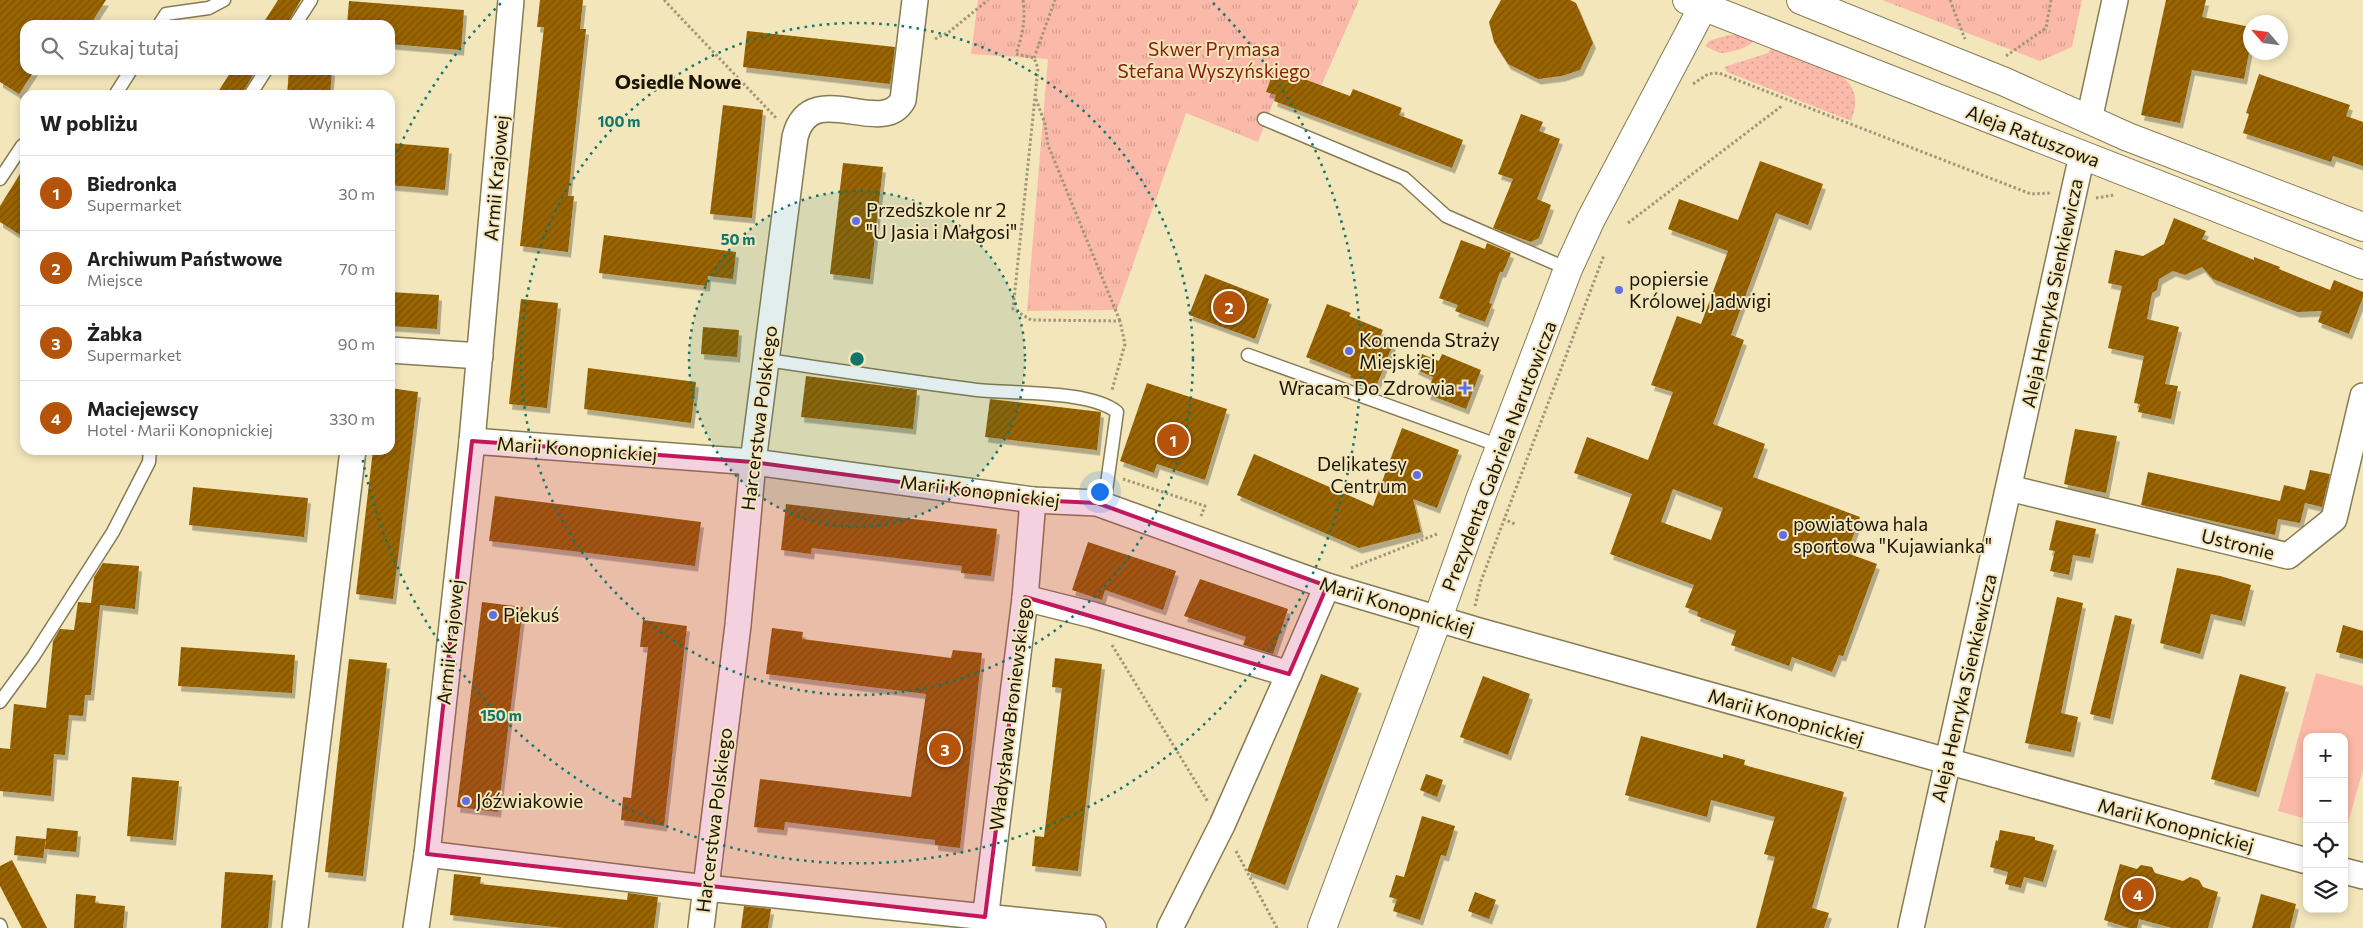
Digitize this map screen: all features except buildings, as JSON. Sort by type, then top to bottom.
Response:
[{"type":"street","name":"Armii Krajowej","points":[[416,928],[427,854],[472,441],[511,0]]},
{"type":"street","name":"Harcerstwa Polskiego","points":[[701,928],[738,624],[753,462],[795,137],[800,123],[815,111],[827,109],[886,114],[896,110],[903,100],[916,0]]},
{"type":"street","name":"Aleja Ratuszowa","points":[[1801,0],[2005,82],[2128,137],[2363,227]]},
{"type":"street","points":[[2089,120],[2115,0]]},
{"type":"street","name":"Aleja Ratuszowa","points":[[1699,2],[2363,265]]},
{"type":"street","name":"Prezydenta Gabriela Narutowicza","points":[[1322,928],[1500,446],[1568,269],[1699,2]]},
{"type":"street","name":"Aleja Henryka Sienkiewicza","points":[[1911,928],[2082,155]]},
{"type":"street","points":[[395,350],[480,356]]},
{"type":"street","name":"Ustronie","points":[[2009,488],[2288,556],[2334,519],[2363,396]]},
{"type":"street","name":"Marii Konopnickiej","points":[[472,441],[753,462],[1033,500],[1097,502],[1326,586],[1468,628],[2303,860]]},
{"type":"street","points":[[295,928],[352,455]]},
{"type":"street","name":"Władysława Broniewskiego","points":[[984,922],[1025,598],[1033,500]]},
{"type":"street","points":[[1170,928],[1222,825],[1326,586]]},
{"type":"street","points":[[1025,598],[1093,615],[1289,674]]},
{"type":"street","points":[[427,854],[984,922],[1093,928]]},
{"type":"street","points":[[2348,872],[2363,876]]},
{"type":"lane","points":[[162,20],[166,14],[209,8],[224,0]]},
{"type":"lane","points":[[298,20],[311,0]]},
{"type":"lane","points":[[118,90],[128,75]]},
{"type":"lane","points":[[253,90],[263,75]]},
{"type":"lane","points":[[1264,119],[1404,178],[1446,216],[1568,269]]},
{"type":"lane","points":[[0,179],[20,149]]},
{"type":"lane","points":[[1248,355],[1500,446]]},
{"type":"lane","points":[[766,360],[978,390],[1088,399],[1108,404],[1117,412],[1104,505]]},
{"type":"lane","points":[[0,702],[33,657],[113,532],[149,462],[150,455]]},
{"type":"path","points":[[664,0],[795,137]]},
{"type":"path","points":[[910,53],[949,32],[988,0]]},
{"type":"path","points":[[1023,0],[1025,12],[1023,32],[1016,54],[1034,58]]},
{"type":"path","points":[[1055,0],[1034,58],[1038,68],[1013,309],[1031,320],[1120,321]]},
{"type":"path","points":[[1950,0],[1952,10],[1966,40]]},
{"type":"path","points":[[2000,60],[2046,28],[2052,0]]},
{"type":"path","points":[[1690,87],[1700,78],[1714,72],[1719,73],[2031,194],[2061,192],[2097,198],[2117,194]]},
{"type":"path","points":[[1035,96],[1045,124],[1048,145],[1120,321],[1125,344],[1108,404]]},
{"type":"path","points":[[1628,223],[1783,106]]},
{"type":"path","points":[[1468,628],[1481,581],[1502,519],[1605,254]]},
{"type":"path","points":[[1502,519],[1514,524]]},
{"type":"path","points":[[1348,569],[1437,534]]},
{"type":"path","points":[[1093,615],[1222,825],[1277,928]]},
{"type":"highlighted area","points":[[472,441],[753,462],[1033,500],[1097,503],[1327,586],[1289,674],[1025,597],[985,917],[427,854]]},
{"type":"green space","name":"Skwer Prymasa Stefana Wyszyńskiego","points":[[978,0],[1359,0],[1321,86],[1285,72],[1283,76],[1273,73],[1266,92],[1276,95],[1258,142],[1186,113],[1117,310],[1027,311],[1048,59],[971,54]]},
{"type":"green space","points":[[1882,0],[2082,0],[2072,47],[2040,61]]},
{"type":"green space","points":[[1728,35],[1739,35],[1754,40],[1744,48],[1724,53],[1705,46],[1709,41]]},
{"type":"green space","points":[[1772,47],[1833,70],[1846,80],[1854,92],[1855,98],[1851,121],[1727,72],[1724,67],[1768,53]]},
{"type":"green space","points":[[2316,673],[2363,686],[2363,770],[2348,823],[2348,733],[2303,733],[2303,818],[2278,811]]},
{"type":"place","name":"Przedszkole nr 2 \"U Jasia i Małgosi\"","points":[[856,221]]},
{"type":"place","name":"popiersie Królowej Jadwigi","points":[[1619,290]]},
{"type":"place","name":"Archiwum Państwowe","points":[[1229,307]]},
{"type":"place","name":"Komenda Straży Miejskiej","points":[[1349,351]]},
{"type":"place","name":"Wracam Do Zdrowia","points":[[1465,388]]},
{"type":"place","name":"Biedronka","points":[[1173,440]]},
{"type":"place","name":"Delikatesy Centrum","points":[[1417,475]]},
{"type":"place","name":"powiatowa hala sportowa \"Kujawianka\"","points":[[1783,535]]},
{"type":"place","name":"Piekuś","points":[[493,615]]},
{"type":"place","name":"Żabka","points":[[945,749]]},
{"type":"place","name":"Jóźwiakowie","points":[[466,801]]},
{"type":"place","name":"Maciejewscy","points":[[2138,894]]},
{"type":"district","name":"Osiedle Nowe","points":[[678,82]]}]
